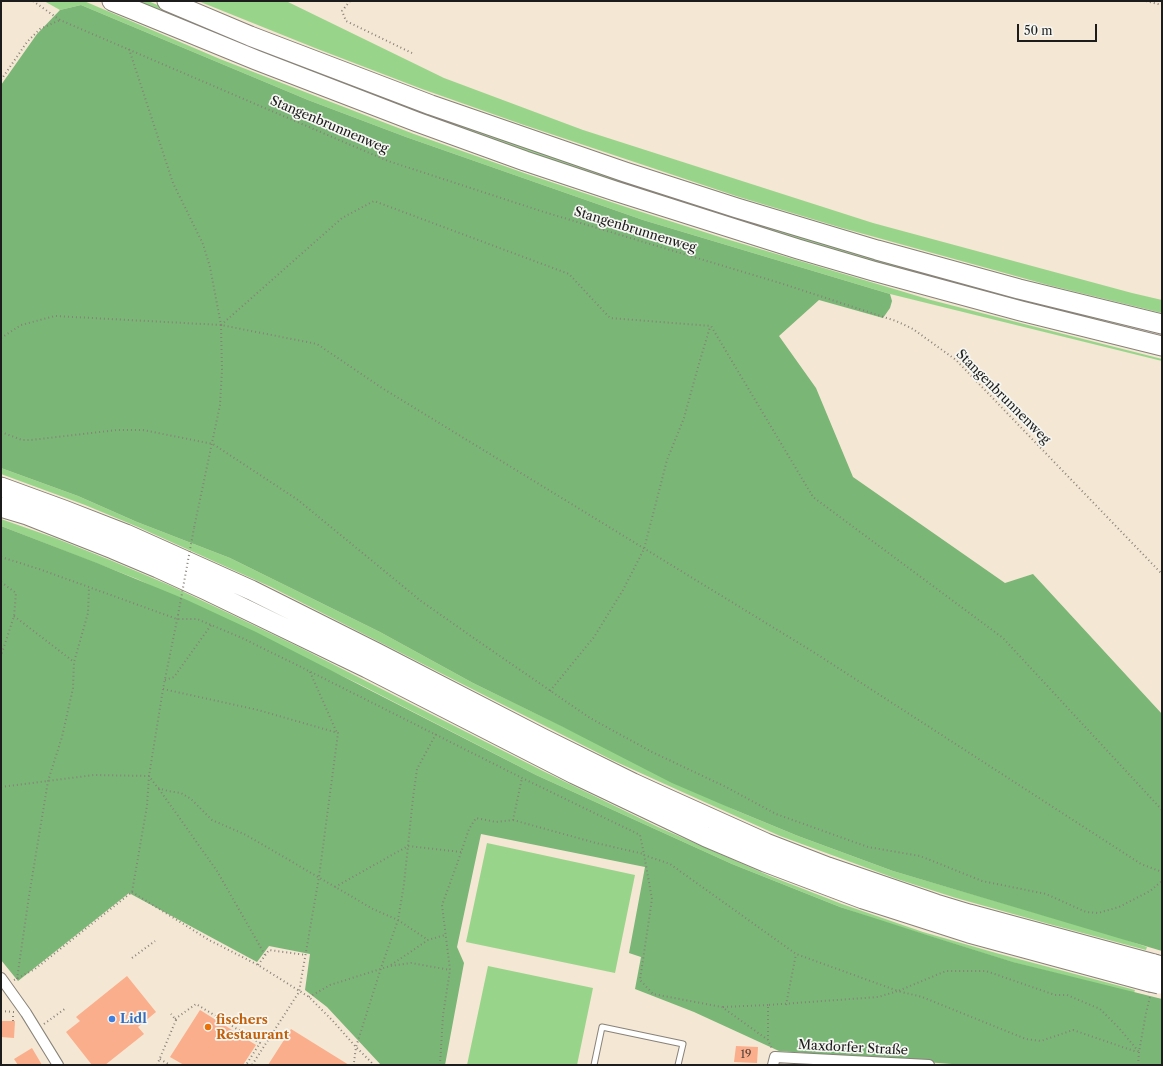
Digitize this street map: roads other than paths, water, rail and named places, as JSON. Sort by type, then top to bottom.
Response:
[{"type":"highway","points":[[112,1],[256,60],[388,111],[615,192],[798,249],[888,275],[1021,311],[1162,346]]},
{"type":"highway","points":[[167,1],[250,36],[424,102],[625,172],[737,208],[877,250],[1019,289],[1162,324]]},
{"type":"highway","points":[[1,488],[126,534],[251,590],[605,769],[674,802],[766,842],[835,870],[936,904],[1026,930],[1157,976]]},
{"type":"highway","points":[[1,507],[27,515],[113,549],[206,590],[367,668],[574,774],[706,837],[764,862],[863,899],[969,934],[1157,976]]},
{"type":"street","points":[[3,983],[37,1029],[58,1065]]},
{"type":"street","name":"Maxdorfer Straße","points":[[774,1061],[929,1065]]},
{"type":"lane","points":[[594,1065],[602,1027],[683,1044],[678,1065]]},
{"type":"place","name":"Lidl","points":[[112,1019]]},
{"type":"place","name":"fischers Restaurant","points":[[208,1027]]}]
